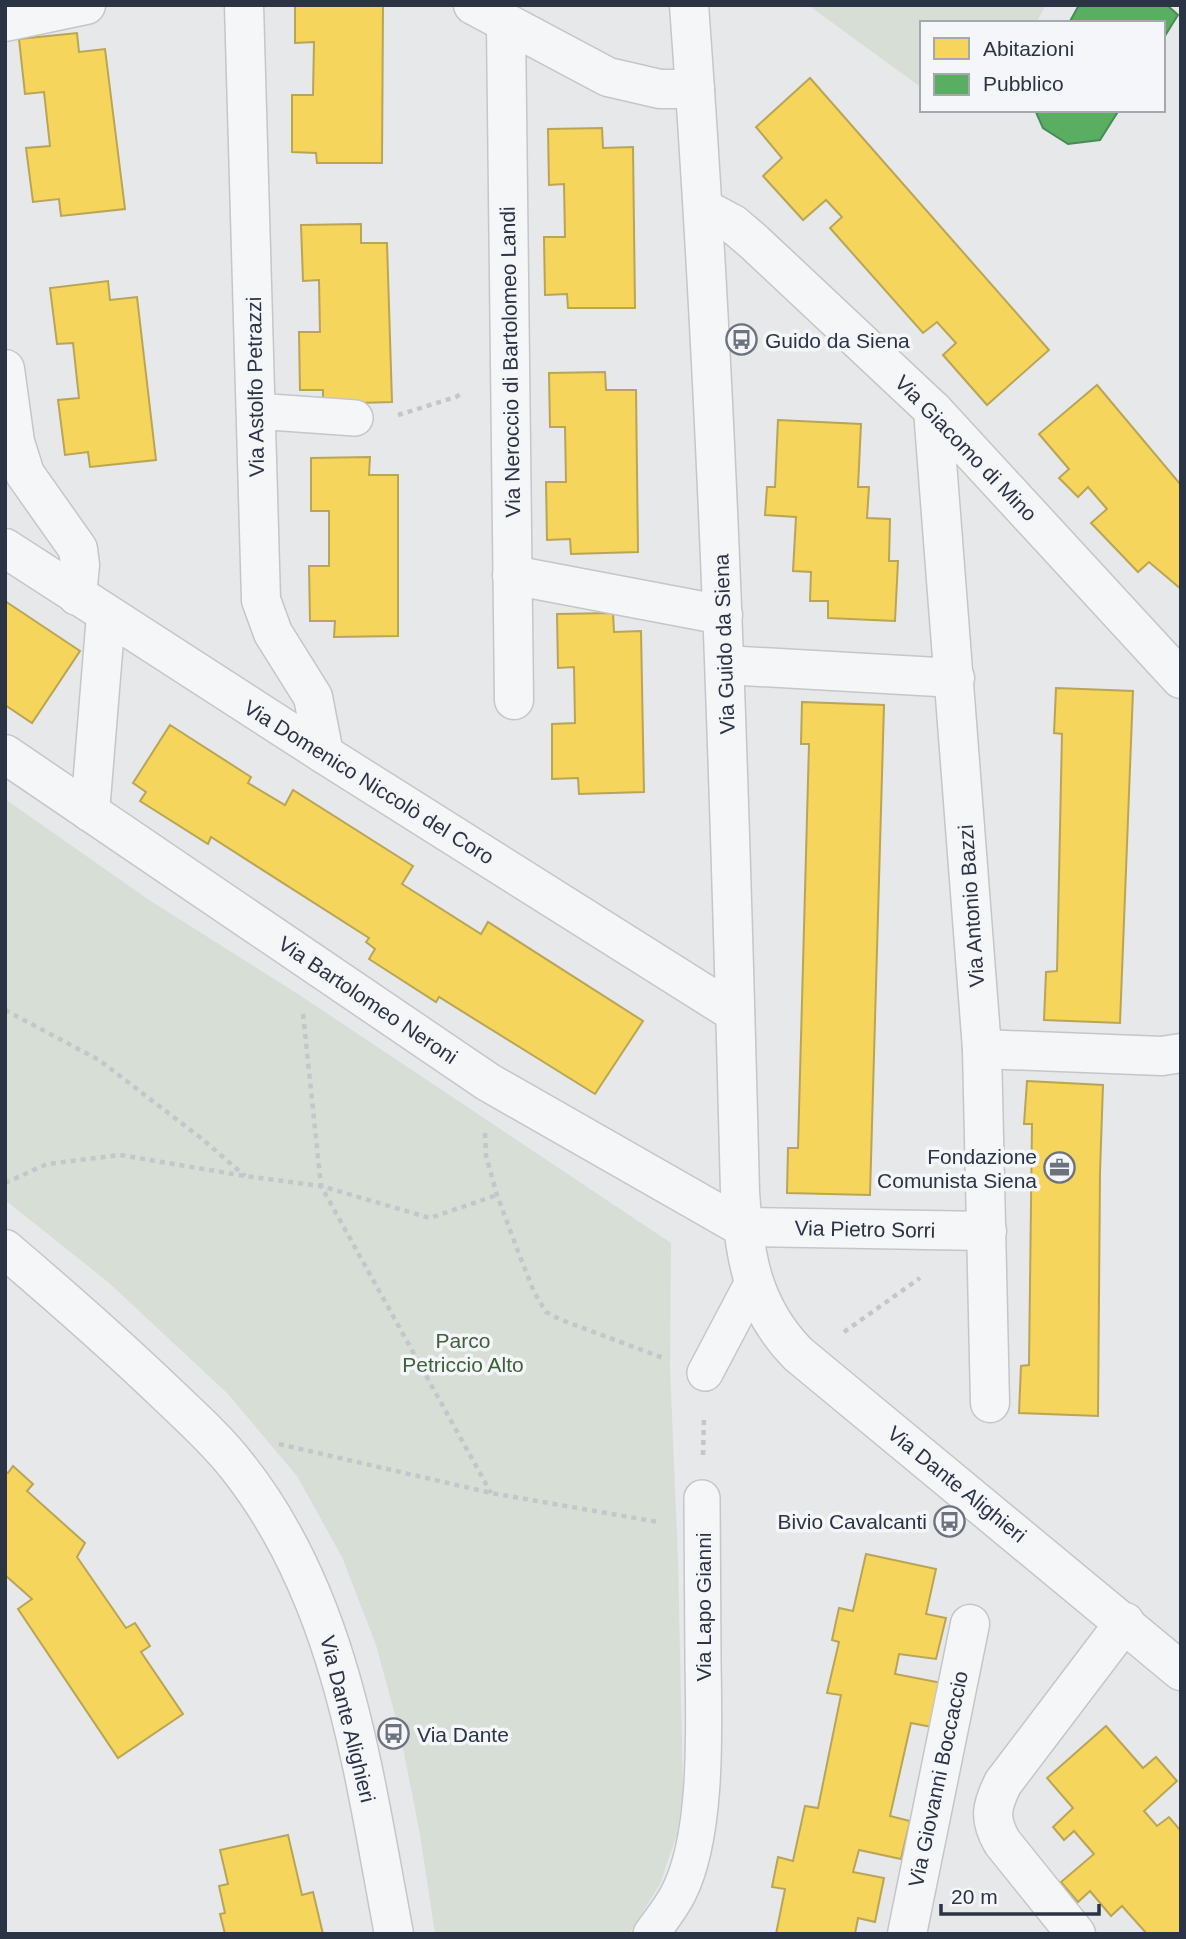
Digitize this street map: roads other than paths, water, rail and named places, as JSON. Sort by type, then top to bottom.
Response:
[{"type":"street","points":[[5,22],[86,5]]},
{"type":"street","name":"Via Astolfo Petrazzi","points":[[244,5],[261,600],[273,632],[313,697],[324,754]]},
{"type":"street","points":[[473,5],[608,77],[660,89],[695,89]]},
{"type":"street","name":"Via Guido da Siena","points":[[689,5],[704,208],[723,615],[742,1227],[753,1282]]},
{"type":"street","name":"Via Neroccio di Bartolomeo Landi","points":[[506,24],[514,700]]},
{"type":"street","name":"Via Giacomo di Mino","points":[[704,208],[733,224],[754,242],[933,410],[1181,679]]},
{"type":"street","points":[[5,369],[15,442],[25,474],[78,550],[92,605],[90,812]]},
{"type":"street","name":"Via Antonio Bazzi","points":[[933,410],[982,1049],[990,1403]]},
{"type":"street","points":[[256,411],[355,418]]},
{"type":"street","name":"Via Domenico Niccolò del Coro","points":[[5,548],[324,754],[735,1013]]},
{"type":"street","points":[[512,575],[723,615]]},
{"type":"street","points":[[725,665],[955,678]]},
{"type":"street","name":"Via Bartolomeo Neroni","points":[[5,754],[488,1082],[742,1227]]},
{"type":"street","points":[[982,1049],[1162,1056],[1181,1053]]},
{"type":"street","name":"Via Pietro Sorri","points":[[742,1227],[987,1231]]},
{"type":"street","name":"Via Dante Alighieri","points":[[5,1249],[107,1338],[198,1423],[237,1465],[285,1536],[304,1572],[340,1672],[394,1934]]},
{"type":"street","points":[[705,1373],[753,1282]]},
{"type":"street","name":"Via Dante Alighieri","points":[[753,1282],[773,1324],[799,1354],[1181,1671]]},
{"type":"street","name":"Via Lapo Gianni","points":[[651,1934],[678,1894],[689,1864],[697,1824],[702,1759],[702,1514]]},
{"type":"street","points":[[1076,1934],[1002,1842],[992,1817],[1003,1783],[1125,1622]]},
{"type":"street","name":"Via Giovanni Boccaccio","points":[[907,1934],[970,1624]]},
{"type":"place","name":"Guido da Siena","points":[[742,340]]},
{"type":"place","name":"Fondazione Comunista Siena","points":[[1060,1168]]},
{"type":"place","name":"Bivio Cavalcanti","points":[[950,1521]]},
{"type":"place","name":"Via Dante","points":[[394,1734]]},
{"type":"park label","name":"Parco Petriccio Alto","points":[[463,1352]]}]
